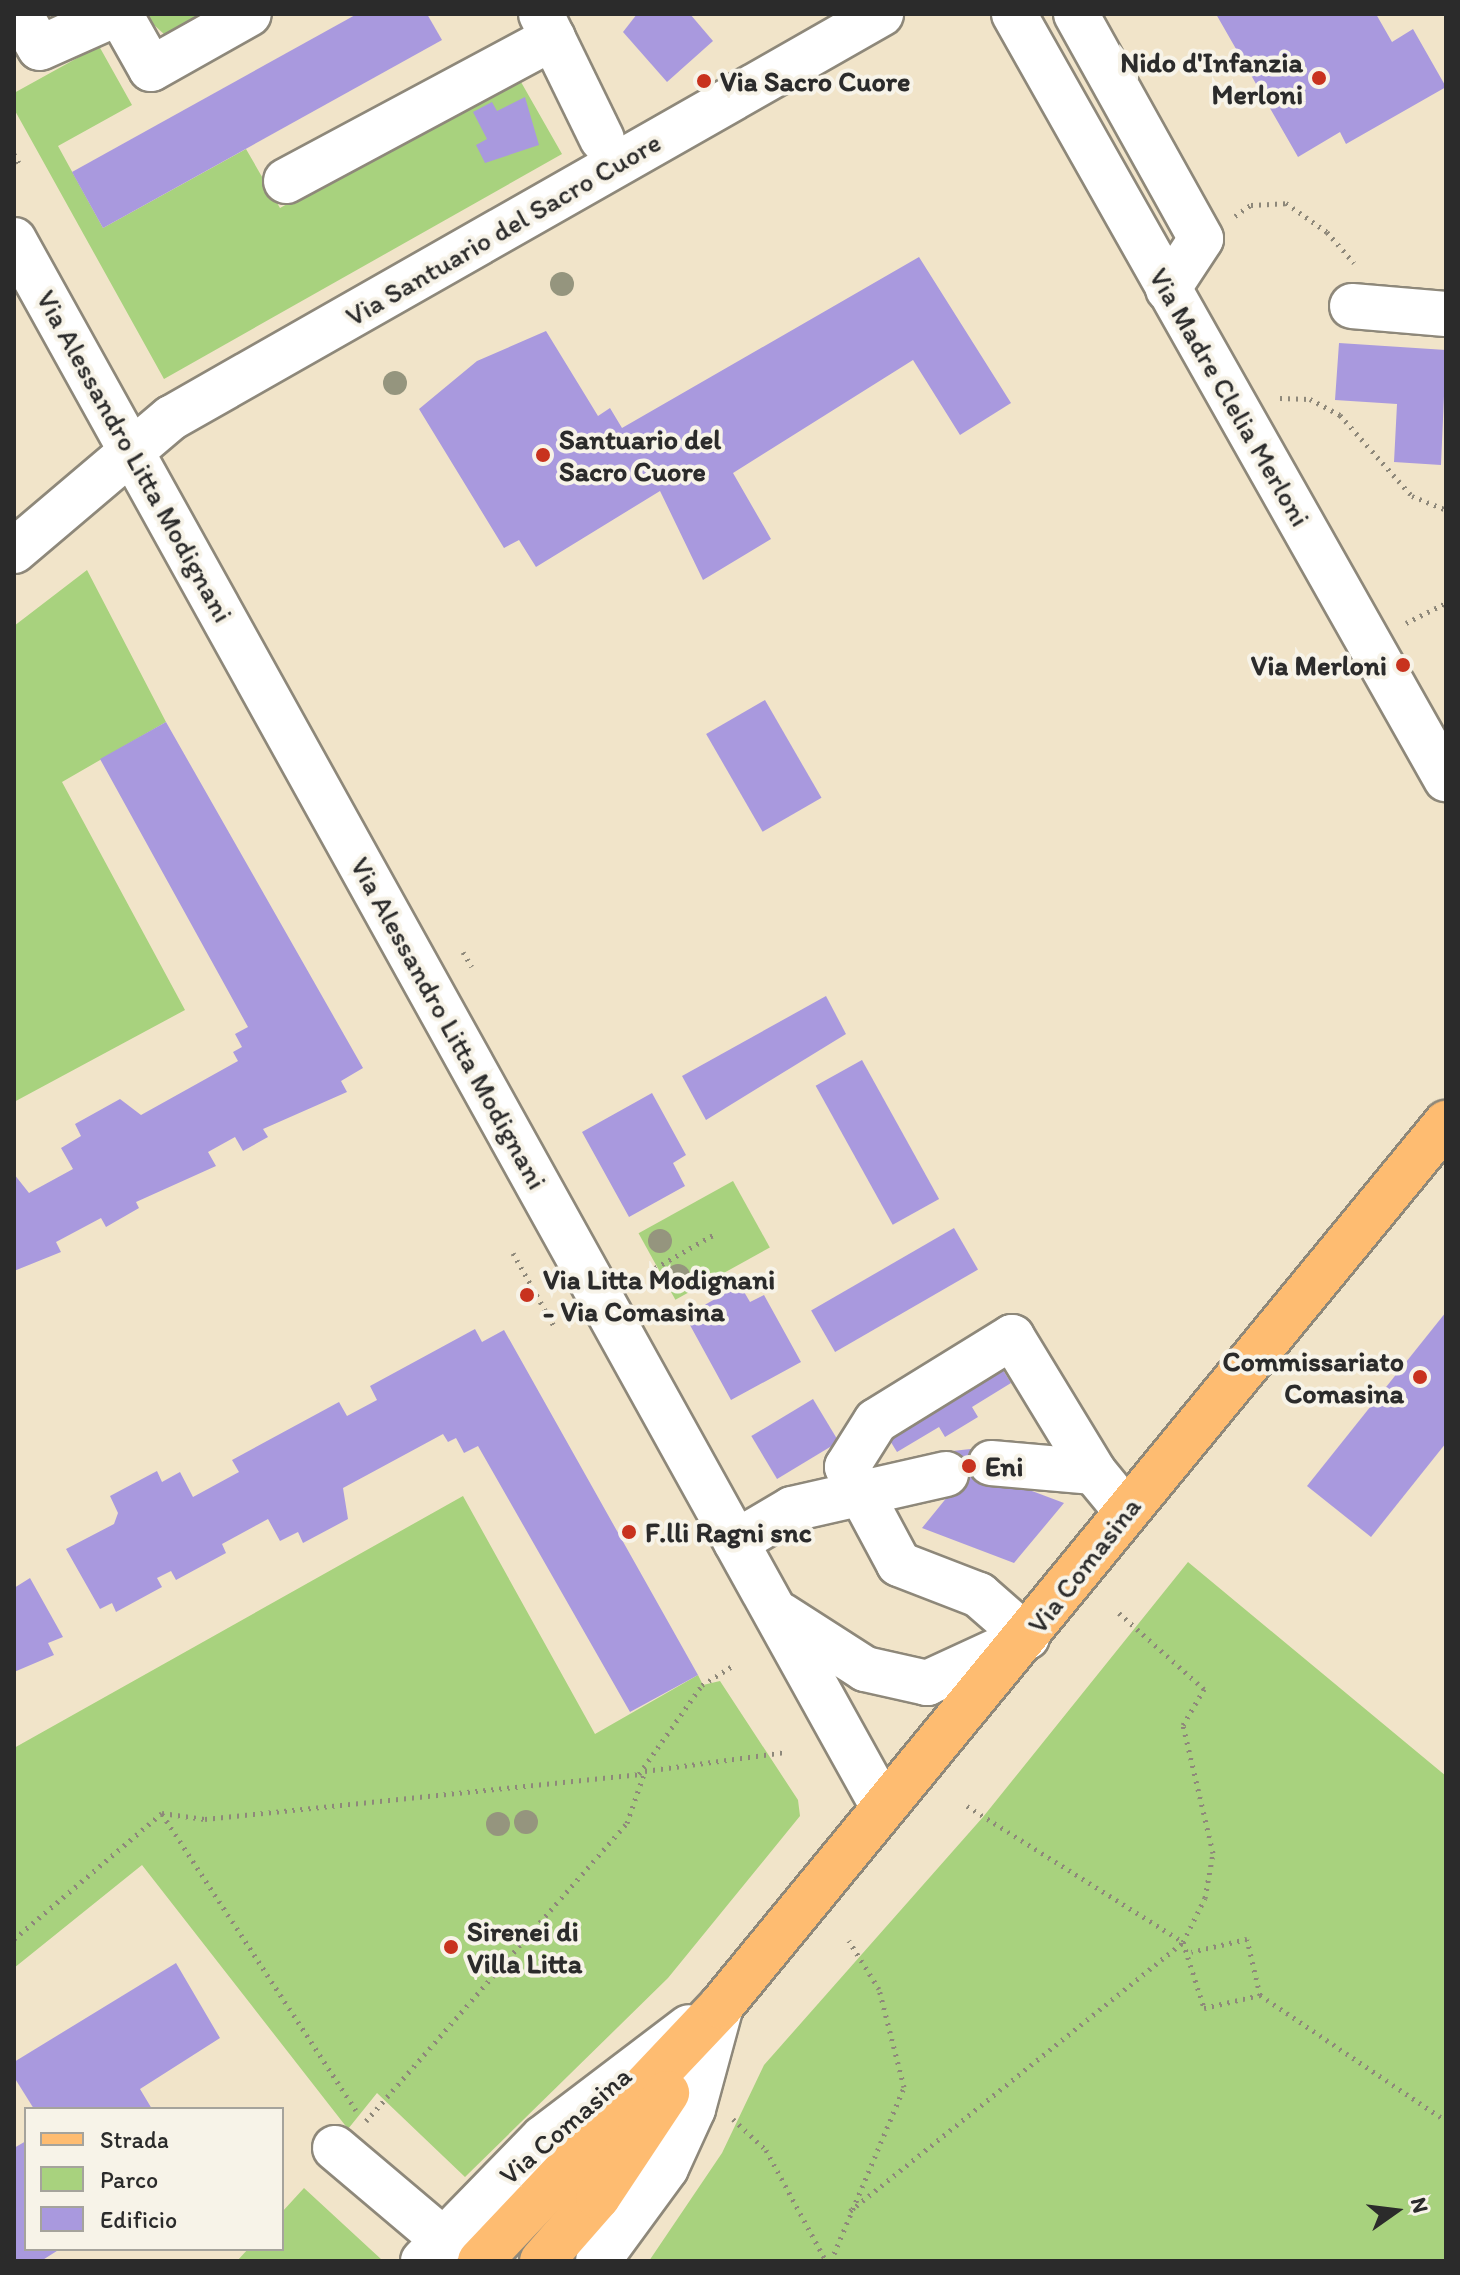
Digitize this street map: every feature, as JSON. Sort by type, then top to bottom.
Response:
[{"type":"main road","name":"Via Comasina","points":[[542,2261],[598,2197],[721,2006],[1446,1123]]},
{"type":"main road","name":"Via Comasina","points":[[449,2254],[721,2006]]},
{"type":"street","points":[[20,14],[40,48],[118,14],[151,69],[249,14]]},
{"type":"street","name":"Via Santuario del Sacro Cuore","points":[[14,551],[133,454],[171,418],[881,14]]},
{"type":"street","name":"Via Madre Clelia Merloni","points":[[1014,14],[1446,779]]},
{"type":"street","points":[[1076,14],[1201,239],[1168,289]]},
{"type":"street","points":[[286,181],[547,26],[602,139]]},
{"type":"street","name":"Via Alessandro Litta Modignani","points":[[14,240],[883,1807]]},
{"type":"street","points":[[1364,307],[1446,314]]},
{"type":"street","points":[[775,1612],[865,1669],[927,1683],[1027,1637],[979,1595],[899,1564],[847,1467],[876,1421],[1012,1337],[1094,1472],[1126,1511]]},
{"type":"street","points":[[991,1463],[1094,1472]]},
{"type":"street","points":[[736,1542],[792,1509],[946,1474]]},
{"type":"street","name":"Via Comasina","points":[[598,2261],[666,2168],[693,2109],[721,2006]]},
{"type":"street","points":[[345,2139],[449,2254]]},
{"type":"path","points":[[14,154],[19,163]]},
{"type":"path","points":[[1201,239],[1251,205],[1286,203],[1327,232],[1356,266],[1364,307]]},
{"type":"path","points":[[1236,407],[1310,399],[1340,415],[1412,496],[1446,510]]},
{"type":"path","points":[[1400,627],[1446,603]]},
{"type":"path","points":[[648,1272],[715,1234]]},
{"type":"path","points":[[513,1253],[554,1326]]},
{"type":"path","points":[[850,2211],[1183,1942],[1205,1898],[1213,1853],[1183,1725],[1204,1689],[1118,1612]]},
{"type":"path","points":[[162,1813],[345,2139],[627,1823],[645,1771],[702,1685],[734,1665]]},
{"type":"path","points":[[14,1939],[162,1813],[205,1819],[645,1771],[785,1752]]},
{"type":"path","points":[[967,1806],[1183,1942],[1191,1952],[1204,2008],[1260,1995]]},
{"type":"path","points":[[1191,1952],[1247,1939],[1260,1995],[1446,2121]]},
{"type":"path","points":[[828,2261],[904,2087],[879,1989],[849,1941]]},
{"type":"path","points":[[725,2111],[766,2150],[828,2261]]},
{"type":"green space","points":[[142,14],[223,14],[185,37],[165,35]]},
{"type":"green space","points":[[99,46],[132,105],[58,146],[103,228],[246,149],[280,208],[517,75],[562,154],[164,379],[14,109],[14,93]]},
{"type":"green space","points":[[87,570],[166,722],[62,782],[185,1010],[14,1102],[14,626]]},
{"type":"green space","points":[[733,1181],[770,1247],[675,1300],[639,1233]]},
{"type":"green space","points":[[463,1496],[595,1734],[698,1675],[703,1685],[720,1681],[798,1800],[800,1816],[668,1978],[465,2177],[377,2093],[348,2129],[142,1865],[14,1968],[14,1748]]},
{"type":"green space","points":[[1188,1562],[1446,1776],[1446,2261],[649,2261],[722,2153],[764,2065],[983,1817]]},
{"type":"green space","points":[[304,2188],[382,2260],[237,2261],[246,2251],[284,2251],[284,2210]]},
{"type":"building","points":[[357,14],[427,14],[442,40],[103,228],[72,172]]},
{"type":"building","points":[[637,14],[690,14],[713,41],[667,82],[623,32]]},
{"type":"building","points":[[1216,14],[1376,14],[1392,42],[1413,29],[1446,87],[1346,144],[1340,132],[1298,157]]},
{"type":"building","points":[[525,97],[539,145],[485,163],[476,145],[487,139],[473,112],[492,102],[497,111]]},
{"type":"building","points":[[919,257],[1011,403],[960,435],[913,360],[733,473],[771,539],[703,580],[660,491],[536,567],[519,540],[504,548],[419,409],[477,361],[546,331],[598,416],[610,408],[622,428]]},
{"type":"building","points":[[1339,343],[1446,350],[1441,465],[1394,462],[1397,404],[1335,400]]},
{"type":"building","points":[[765,700],[822,798],[763,832],[706,734]]},
{"type":"building","points":[[166,722],[363,1068],[341,1081],[347,1092],[263,1129],[268,1137],[243,1151],[235,1137],[208,1152],[216,1166],[136,1202],[139,1208],[106,1227],[101,1218],[56,1242],[61,1252],[14,1271],[14,1174],[29,1193],[73,1169],[61,1148],[81,1136],[75,1124],[120,1099],[141,1115],[238,1061],[233,1052],[242,1047],[235,1034],[248,1027],[100,759]]},
{"type":"building","points":[[826,996],[846,1034],[706,1120],[682,1076]]},
{"type":"building","points":[[862,1060],[939,1199],[893,1225],[816,1086]]},
{"type":"building","points":[[652,1093],[686,1155],[673,1163],[685,1186],[629,1217],[582,1132]]},
{"type":"building","points":[[954,1228],[978,1270],[835,1352],[811,1310]]},
{"type":"building","points":[[740,1285],[750,1302],[764,1295],[801,1362],[731,1400],[685,1316]]},
{"type":"building","name":"Commissariato Comasina","points":[[1446,1312],[1446,1443],[1371,1537],[1307,1486]]},
{"type":"building","points":[[475,1329],[482,1342],[504,1330],[698,1675],[630,1712],[478,1446],[464,1453],[456,1438],[448,1442],[443,1434],[343,1488],[348,1519],[303,1543],[298,1532],[280,1541],[268,1519],[222,1544],[226,1553],[176,1580],[171,1571],[157,1578],[162,1587],[116,1612],[112,1603],[100,1609],[66,1549],[114,1524],[118,1513],[110,1496],[157,1471],[162,1482],[180,1472],[193,1497],[239,1472],[232,1460],[339,1402],[347,1416],[377,1400],[370,1386]]},
{"type":"building","points":[[998,1362],[1011,1383],[972,1407],[978,1417],[945,1437],[939,1427],[897,1452],[884,1431]]},
{"type":"building","points":[[813,1399],[839,1442],[777,1479],[751,1436]]},
{"type":"building","points":[[989,1447],[992,1476],[1064,1503],[1014,1563],[922,1528],[948,1496],[943,1452]]},
{"type":"building","points":[[30,1578],[63,1637],[48,1643],[54,1655],[14,1672],[14,1588]]},
{"type":"building","points":[[176,1963],[220,2038],[140,2089],[151,2107],[33,2107],[14,2077],[14,2062]]},
{"type":"building","points":[[24,2142],[24,2251],[57,2251],[41,2261],[14,2261],[14,2148]]},
{"type":"place","name":"Nido d'Infanzia Merloni","points":[[1319,78]]},
{"type":"place","name":"Via Sacro Cuore","points":[[704,81]]},
{"type":"place","name":"Santuario del Sacro Cuore","points":[[543,455]]},
{"type":"place","name":"Via Merloni","points":[[1403,665]]},
{"type":"place","name":"Via Litta Modignani - Via Comasina","points":[[527,1295]]},
{"type":"place","name":"Commissariato Comasina","points":[[1420,1377]]},
{"type":"place","name":"Eni","points":[[969,1466]]},
{"type":"place","name":"F.lli Ragni snc","points":[[629,1532]]},
{"type":"place","name":"Sirenei di Villa Litta","points":[[451,1947]]}]
